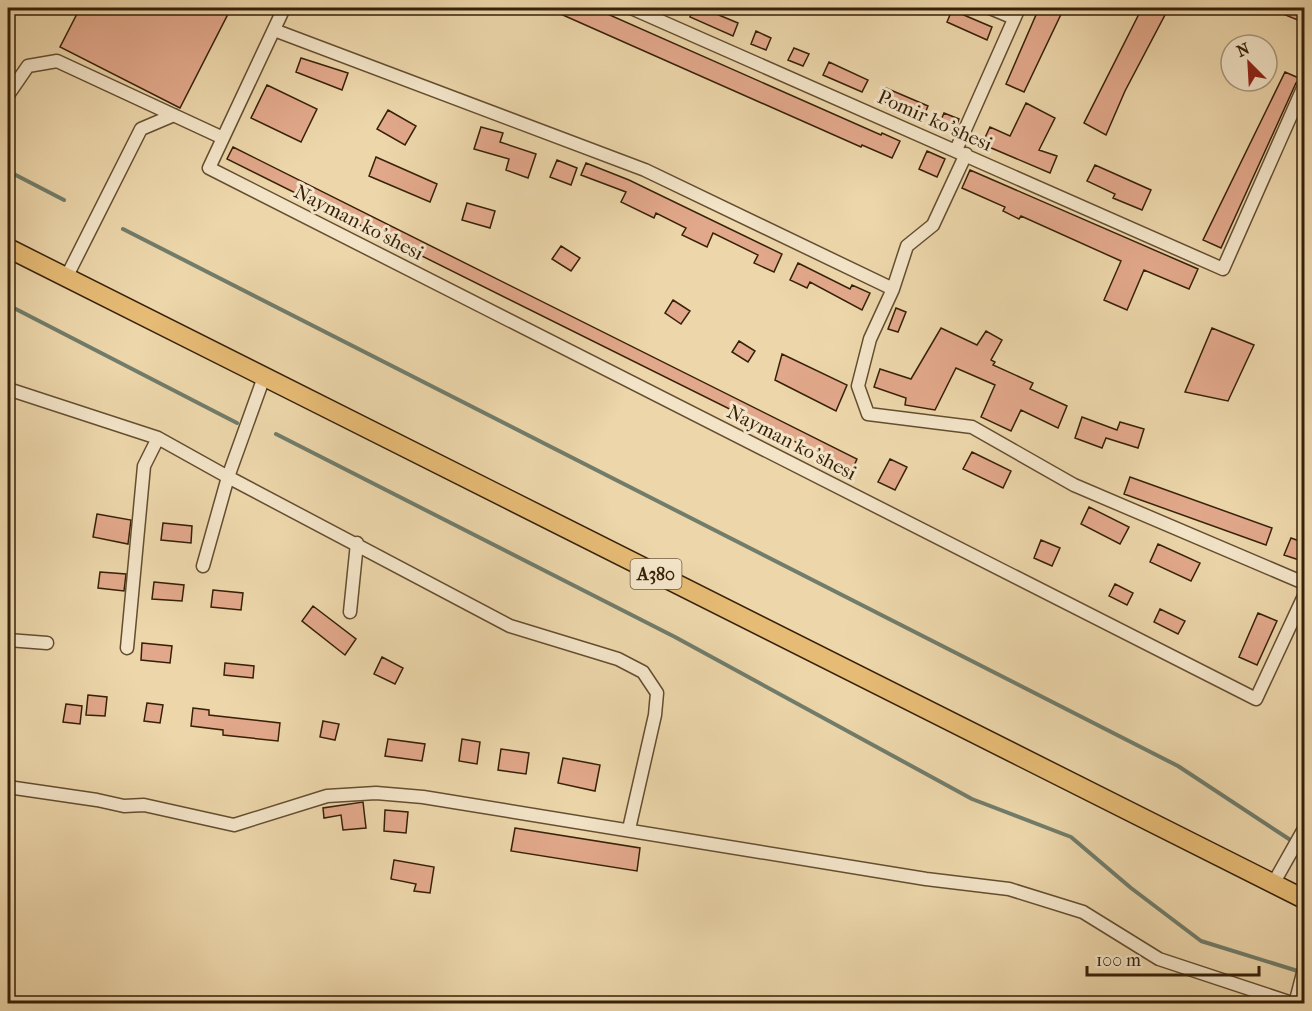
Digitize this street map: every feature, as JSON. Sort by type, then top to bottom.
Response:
[{"type":"highway","name":"A380","points":[[8,248],[1305,899]]},
{"type":"street","points":[[8,95],[28,66],[57,61],[224,138],[284,8]]},
{"type":"street","name":"Pomir ko'shesi","points":[[631,8],[1223,269],[1305,86]]},
{"type":"street","points":[[990,8],[1016,13],[933,225],[907,246],[893,289],[870,339],[858,386],[868,414],[972,427],[1074,485],[1305,583]]},
{"type":"street","points":[[274,30],[645,170],[893,289]]},
{"type":"street","points":[[66,278],[141,129],[174,115]]},
{"type":"street","name":"Nayman ko'shesi","points":[[224,138],[209,168],[1256,699],[1305,596]]},
{"type":"street","points":[[203,566],[228,477],[264,377]]},
{"type":"street","points":[[8,389],[158,438],[510,626],[618,659],[643,672],[657,693],[655,716],[628,829]]},
{"type":"street","points":[[127,648],[144,465],[158,438]]},
{"type":"street","points":[[350,612],[357,543]]},
{"type":"street","points":[[8,640],[47,643]]},
{"type":"street","points":[[8,787],[124,806],[144,805],[234,825],[327,796],[376,793],[423,797],[926,879],[1009,889],[1083,912],[1159,959],[1296,1000],[1305,969]]},
{"type":"street","points":[[1273,884],[1305,829]]},
{"type":"building","points":[[80,8],[220,8],[229,12],[180,108],[60,47]]},
{"type":"building","points":[[547,8],[594,8],[881,135],[882,133],[900,141],[892,158],[862,145],[861,147]]},
{"type":"building","points":[[695,8],[702,8],[738,23],[733,36],[690,17]]},
{"type":"building","points":[[1039,8],[1064,8],[1024,92],[1006,84]]},
{"type":"building","points":[[1142,8],[1160,8],[1167,11],[1125,91],[1106,135],[1084,123]]},
{"type":"building","points":[[1268,8],[1305,8],[1305,23]]},
{"type":"building","points":[[952,10],[992,27],[987,40],[947,22]]},
{"type":"building","points":[[756,31],[771,38],[766,50],[751,44]]},
{"type":"building","points":[[794,48],[809,54],[803,66],[788,60]]},
{"type":"building","points":[[301,58],[348,73],[342,90],[296,72]]},
{"type":"building","points":[[829,62],[868,80],[862,92],[823,75]]},
{"type":"building","points":[[1285,72],[1301,79],[1296,83],[1221,248],[1203,240],[1275,93],[1279,93],[1279,84]]},
{"type":"building","points":[[267,85],[317,109],[301,142],[251,118]]},
{"type":"building","points":[[886,88],[928,106],[923,118],[880,100]]},
{"type":"building","points":[[1026,103],[1055,118],[1039,150],[1057,156],[1050,173],[982,144],[990,127],[1010,136]]},
{"type":"building","points":[[388,110],[416,126],[405,145],[377,129]]},
{"type":"building","points":[[944,113],[959,119],[954,132],[939,125]]},
{"type":"building","points":[[481,127],[503,133],[500,142],[536,154],[528,178],[506,170],[509,159],[474,149]]},
{"type":"building","points":[[233,147],[857,459],[852,470],[227,159]]},
{"type":"building","points":[[927,151],[945,159],[937,177],[919,169]]},
{"type":"building","points":[[376,157],[437,184],[430,202],[369,176]]},
{"type":"building","points":[[557,160],[577,168],[571,185],[550,177]]},
{"type":"building","points":[[586,163],[629,180],[782,254],[774,272],[754,263],[758,255],[713,233],[707,247],[682,235],[686,228],[656,213],[654,218],[621,202],[626,192],[581,175]]},
{"type":"building","points":[[1095,165],[1151,190],[1142,210],[1113,198],[1115,194],[1087,181]]},
{"type":"building","points":[[970,170],[1198,269],[1189,289],[1144,270],[1127,310],[1104,300],[1121,261],[1021,216],[1019,219],[1003,211],[1005,207],[962,188]]},
{"type":"building","points":[[467,203],[495,211],[490,228],[462,220]]},
{"type":"building","points":[[561,246],[580,258],[571,271],[552,259]]},
{"type":"building","points":[[798,263],[850,289],[852,285],[870,293],[862,310],[810,282],[807,288],[790,280]]},
{"type":"building","points":[[673,300],[690,311],[681,324],[665,313]]},
{"type":"building","points":[[896,308],[906,312],[898,332],[888,329]]},
{"type":"building","points":[[941,328],[977,345],[986,331],[1002,340],[991,360],[995,362],[993,365],[1033,383],[1030,389],[1067,406],[1058,428],[1021,410],[1011,431],[981,417],[995,385],[956,368],[935,410],[905,405],[906,398],[874,387],[880,369],[911,379]]},
{"type":"building","points":[[1212,328],[1254,345],[1228,401],[1185,392]]},
{"type":"building","points":[[739,341],[755,351],[748,362],[732,352]]},
{"type":"building","points":[[782,354],[847,385],[836,411],[775,380]]},
{"type":"building","points":[[1082,417],[1117,430],[1120,422],[1144,429],[1138,448],[1106,438],[1102,448],[1075,438]]},
{"type":"building","points":[[972,452],[1011,471],[1003,488],[963,469]]},
{"type":"building","points":[[890,459],[907,467],[895,490],[878,482]]},
{"type":"building","points":[[1130,477],[1272,528],[1266,545],[1124,494]]},
{"type":"building","points":[[1089,507],[1129,527],[1120,544],[1081,524]]},
{"type":"building","points":[[97,514],[131,520],[128,544],[93,537]]},
{"type":"building","points":[[163,523],[192,526],[191,543],[161,540]]},
{"type":"building","points":[[1291,538],[1305,543],[1305,562],[1284,555]]},
{"type":"building","points":[[1041,540],[1060,548],[1052,566],[1034,558]]},
{"type":"building","points":[[1158,544],[1200,563],[1191,581],[1150,562]]},
{"type":"building","points":[[100,572],[126,574],[124,591],[98,588]]},
{"type":"building","points":[[154,582],[184,585],[182,601],[152,599]]},
{"type":"building","points":[[1115,584],[1133,593],[1127,605],[1109,596]]},
{"type":"building","points":[[213,590],[243,593],[241,610],[211,607]]},
{"type":"building","points":[[313,606],[356,639],[345,655],[302,621]]},
{"type":"building","points":[[1160,609],[1185,621],[1178,634],[1154,622]]},
{"type":"building","points":[[1258,613],[1277,621],[1257,665],[1239,657]]},
{"type":"building","points":[[142,643],[172,646],[170,663],[141,660]]},
{"type":"building","points":[[382,657],[403,668],[395,684],[374,674]]},
{"type":"building","points":[[225,663],[254,666],[253,678],[224,675]]},
{"type":"building","points":[[88,695],[107,697],[105,716],[86,715]]},
{"type":"building","points":[[147,703],[163,705],[160,723],[144,721]]},
{"type":"building","points":[[66,704],[82,706],[80,724],[63,722]]},
{"type":"building","points":[[193,708],[209,710],[209,715],[280,723],[278,741],[223,735],[223,730],[191,726]]},
{"type":"building","points":[[323,721],[339,724],[335,740],[320,737]]},
{"type":"building","points":[[388,739],[425,744],[422,761],[385,756]]},
{"type":"building","points":[[462,739],[480,742],[477,764],[459,761]]},
{"type":"building","points":[[501,749],[529,753],[526,774],[498,770]]},
{"type":"building","points":[[563,758],[600,765],[595,791],[558,783]]},
{"type":"building","points":[[363,802],[366,828],[343,830],[341,815],[324,818],[323,808]]},
{"type":"building","points":[[385,810],[408,812],[406,833],[384,831]]},
{"type":"building","points":[[515,828],[640,848],[637,871],[511,851]]},
{"type":"building","points":[[394,860],[434,867],[430,893],[414,891],[416,884],[391,879]]},
{"type":"waterway","points":[[8,171],[64,200]]},
{"type":"waterway","points":[[123,229],[1178,766],[1292,841]]},
{"type":"waterway","points":[[8,305],[237,423]]},
{"type":"waterway","points":[[276,434],[675,637],[972,799],[1071,837],[1131,888],[1201,941],[1301,972]]}]
